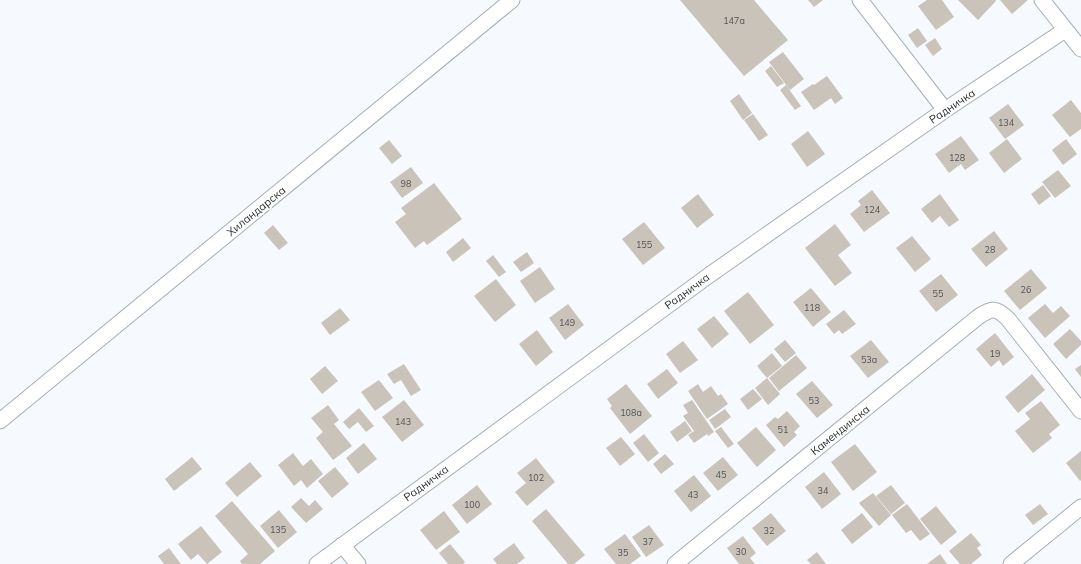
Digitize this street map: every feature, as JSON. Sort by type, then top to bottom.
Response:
[{"type":"street","name":"Хиландарска","points":[[0,421],[512,0]]},
{"type":"street","points":[[860,0],[945,110]]},
{"type":"street","points":[[1042,0],[1081,49]]},
{"type":"street","name":"Радничка","points":[[317,564],[708,276],[945,110],[1065,30]]},
{"type":"street","name":"Камендинска","points":[[675,564],[978,317],[988,311],[993,310],[1002,313],[1008,319],[1081,411]]},
{"type":"street","points":[[1011,564],[1081,507]]},
{"type":"street","points":[[342,545],[358,564]]},
{"type":"building","points":[[680,0],[754,0],[788,40],[744,76]]},
{"type":"building","points":[[808,0],[823,0],[814,7]]},
{"type":"building","points":[[927,0],[942,0],[954,17],[936,30],[918,6]]},
{"type":"building","points":[[958,0],[995,0],[996,1],[978,20]]},
{"type":"building","points":[[1000,0],[1028,0],[1012,14]]},
{"type":"building","points":[[918,28],[927,41],[917,48],[908,35]]},
{"type":"building","points":[[935,38],[942,49],[933,56],[925,45]]},
{"type":"building","points":[[783,52],[804,79],[790,90],[769,62]]},
{"type":"building","points":[[771,66],[784,83],[777,87],[765,71]]},
{"type":"building","points":[[827,76],[843,98],[835,104],[831,98],[814,110],[801,92]]},
{"type":"building","points":[[786,85],[801,106],[795,110],[780,90]]},
{"type":"building","points":[[739,94],[752,113],[743,120],[730,101]]},
{"type":"building","points":[[1071,100],[1081,113],[1081,129],[1070,137],[1052,115]]},
{"type":"building","points":[[1008,104],[1024,125],[1005,139],[989,118]]},
{"type":"building","points":[[753,114],[768,135],[759,141],[744,120]]},
{"type":"building","points":[[808,131],[825,154],[807,167],[791,144]]},
{"type":"building","points":[[961,136],[979,160],[965,170],[961,164],[949,173],[935,154]]},
{"type":"building","points":[[1007,139],[1022,159],[1004,173],[989,153]]},
{"type":"building","points":[[1066,139],[1077,154],[1063,165],[1052,150]]},
{"type":"building","points":[[389,140],[402,156],[392,164],[379,148]]},
{"type":"building","points":[[411,167],[423,183],[402,198],[390,182]]},
{"type":"building","points":[[1058,170],[1071,186],[1055,198],[1042,182]]},
{"type":"building","points":[[434,183],[462,219],[427,245],[424,241],[415,248],[395,222],[406,214],[401,208]]},
{"type":"building","points":[[1043,185],[1051,196],[1039,205],[1031,194]]},
{"type":"building","points":[[872,190],[890,213],[864,232],[850,214],[861,205],[858,201]]},
{"type":"building","points":[[698,194],[714,215],[697,228],[681,208]]},
{"type":"building","points":[[940,194],[959,220],[949,227],[940,216],[932,223],[921,209]]},
{"type":"building","points":[[644,222],[665,248],[643,265],[622,239]]},
{"type":"building","points":[[835,224],[851,245],[838,255],[852,273],[835,286],[805,248]]},
{"type":"building","points":[[273,225],[288,243],[279,250],[264,233]]},
{"type":"building","points":[[994,231],[1008,249],[986,267],[971,249]]},
{"type":"building","points":[[912,236],[931,259],[915,272],[896,248]]},
{"type":"building","points":[[463,238],[471,248],[453,262],[446,252]]},
{"type":"building","points":[[527,252],[534,263],[521,272],[513,262]]},
{"type":"building","points":[[493,255],[506,272],[499,277],[486,261]]},
{"type":"building","points":[[540,267],[555,289],[535,303],[520,281]]},
{"type":"building","points":[[1031,269],[1047,288],[1020,310],[1004,291]]},
{"type":"building","points":[[941,274],[958,295],[936,312],[919,291]]},
{"type":"building","points":[[496,279],[516,305],[495,322],[474,296]]},
{"type":"building","points":[[811,288],[831,312],[813,327],[793,302]]},
{"type":"building","points":[[748,292],[774,325],[750,344],[724,311]]},
{"type":"building","points":[[568,304],[584,325],[565,340],[549,318]]},
{"type":"building","points":[[1045,304],[1053,313],[1061,306],[1070,316],[1045,338],[1028,318]]},
{"type":"building","points":[[340,308],[350,320],[330,335],[321,323]]},
{"type":"building","points":[[844,310],[856,324],[842,334],[839,330],[834,334],[826,324]]},
{"type":"building","points":[[714,316],[729,334],[712,348],[697,329]]},
{"type":"building","points":[[1070,329],[1081,341],[1081,345],[1066,359],[1053,344]]},
{"type":"building","points":[[537,330],[553,352],[536,366],[519,344]]},
{"type":"building","points":[[995,333],[1014,357],[1003,366],[999,360],[991,367],[976,349]]},
{"type":"building","points":[[785,340],[796,353],[785,362],[774,349]]},
{"type":"building","points":[[871,340],[889,362],[868,378],[850,356]]},
{"type":"building","points":[[683,341],[698,360],[680,373],[666,354]]},
{"type":"building","points":[[772,353],[782,366],[767,378],[757,366]]},
{"type":"building","points":[[796,355],[807,368],[779,391],[769,378]]},
{"type":"building","points":[[404,364],[421,390],[411,396],[401,380],[394,384],[387,374]]},
{"type":"building","points":[[1081,365],[1081,377],[1075,369]]},
{"type":"building","points":[[325,366],[338,381],[322,394],[310,379]]},
{"type":"building","points":[[667,369],[678,383],[658,399],[647,384]]},
{"type":"building","points":[[1032,374],[1045,390],[1018,413],[1005,397]]},
{"type":"building","points":[[767,378],[780,394],[768,405],[755,388]]},
{"type":"building","points":[[379,380],[393,398],[375,411],[361,392]]},
{"type":"building","points":[[812,381],[833,405],[817,418],[796,394]]},
{"type":"building","points":[[626,384],[652,416],[630,434],[610,408],[612,406],[607,399]]},
{"type":"building","points":[[698,384],[703,392],[711,386],[718,396],[721,394],[728,404],[707,419],[688,391]]},
{"type":"building","points":[[753,389],[762,399],[748,410],[740,399]]},
{"type":"building","points":[[404,400],[424,425],[402,442],[382,417]]},
{"type":"building","points":[[692,400],[714,432],[708,436],[707,434],[694,443],[688,435],[694,431],[683,416],[688,413],[683,405]]},
{"type":"building","points":[[1041,401],[1060,425],[1049,434],[1052,438],[1033,453],[1015,431],[1030,419],[1025,413]]},
{"type":"building","points":[[328,405],[339,420],[334,424],[352,446],[333,460],[316,438],[323,432],[311,418]]},
{"type":"building","points":[[359,408],[374,426],[366,432],[358,422],[349,429],[343,422]]},
{"type":"building","points":[[725,409],[731,417],[715,429],[709,420]]},
{"type":"building","points":[[787,411],[800,426],[794,432],[797,435],[784,447],[766,425],[775,417],[778,419]]},
{"type":"building","points":[[685,421],[692,431],[677,442],[670,432]]},
{"type":"building","points":[[721,427],[734,444],[728,448],[715,431]]},
{"type":"building","points":[[756,427],[776,450],[757,467],[737,443]]},
{"type":"building","points":[[644,434],[659,453],[648,462],[633,443]]},
{"type":"building","points":[[621,437],[635,454],[620,466],[606,448]]},
{"type":"building","points":[[364,443],[377,459],[358,474],[346,458]]},
{"type":"building","points":[[855,444],[877,472],[853,491],[831,462]]},
{"type":"building","points":[[1081,451],[1081,480],[1080,481],[1066,463]]},
{"type":"building","points":[[293,453],[303,466],[311,459],[323,474],[307,488],[301,480],[294,486],[278,465]]},
{"type":"building","points":[[665,454],[674,464],[661,474],[653,464]]},
{"type":"building","points":[[192,457],[202,469],[174,491],[165,479]]},
{"type":"building","points":[[723,457],[738,475],[718,491],[703,473]]},
{"type":"building","points":[[536,458],[555,482],[527,506],[515,492],[526,483],[517,473]]},
{"type":"building","points":[[250,462],[262,476],[237,497],[225,483]]},
{"type":"building","points":[[335,467],[349,484],[332,498],[318,481]]},
{"type":"building","points":[[824,472],[841,494],[822,509],[805,487]]},
{"type":"building","points":[[694,475],[711,496],[691,512],[674,491]]},
{"type":"building","points":[[477,485],[492,504],[467,524],[452,505]]},
{"type":"building","points":[[891,485],[905,503],[891,514],[876,496]]},
{"type":"building","points":[[873,493],[891,515],[879,526],[859,503]]},
{"type":"building","points":[[301,498],[309,506],[315,500],[323,509],[306,523],[291,507]]},
{"type":"building","points":[[232,501],[275,551],[260,564],[242,564],[240,561],[248,554],[215,516]]},
{"type":"building","points":[[907,504],[930,534],[920,541],[911,530],[906,533],[892,515]]},
{"type":"building","points":[[1040,504],[1048,514],[1033,525],[1025,515]]},
{"type":"building","points":[[936,506],[957,532],[941,545],[920,519]]},
{"type":"building","points":[[546,509],[585,555],[574,564],[568,564],[532,521]]},
{"type":"building","points":[[279,510],[297,532],[278,548],[260,526]]},
{"type":"building","points":[[444,511],[460,532],[436,550],[420,530]]},
{"type":"building","points":[[771,513],[786,531],[767,546],[752,528]]},
{"type":"building","points":[[862,513],[873,527],[852,544],[841,530]]},
{"type":"building","points":[[649,525],[664,545],[646,557],[632,537]]},
{"type":"building","points":[[201,526],[222,552],[207,564],[198,554],[191,560],[178,544]]},
{"type":"building","points":[[971,533],[981,545],[977,548],[982,555],[971,564],[960,564],[949,551]]},
{"type":"building","points":[[625,534],[641,556],[630,564],[616,564],[604,549]]},
{"type":"building","points":[[743,536],[756,553],[750,558],[755,564],[739,564],[727,548]]},
{"type":"building","points":[[514,543],[525,558],[517,564],[497,564],[493,559]]},
{"type":"building","points":[[450,544],[465,562],[463,564],[448,564],[439,553]]},
{"type":"building","points":[[169,548],[181,564],[164,564],[158,556]]},
{"type":"building","points":[[817,552],[826,564],[811,564],[807,560]]},
{"type":"building","points":[[940,554],[947,564],[927,564]]}]
